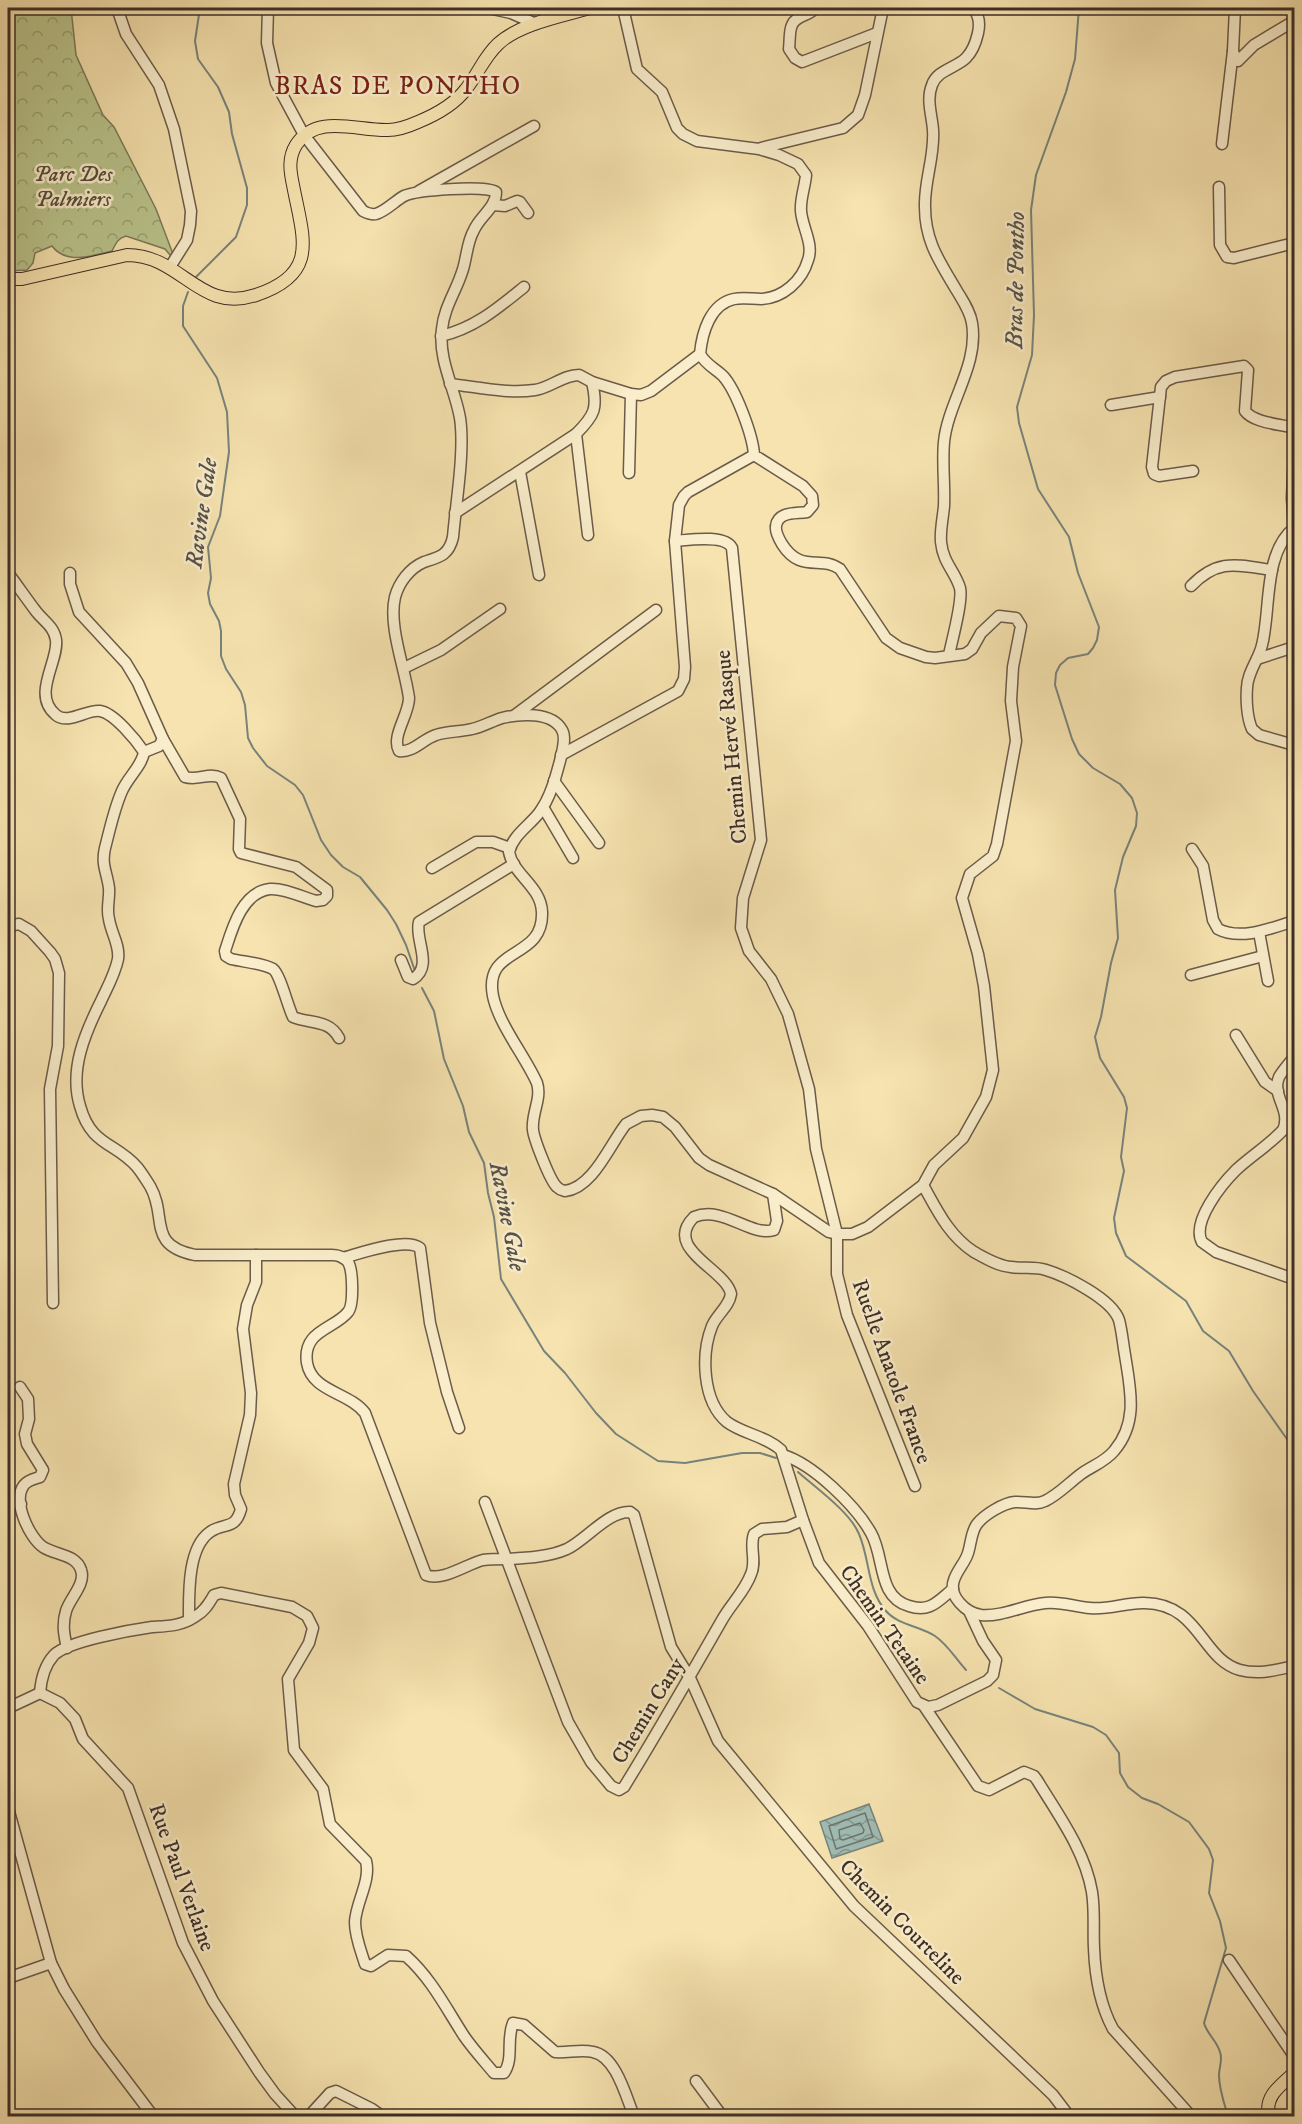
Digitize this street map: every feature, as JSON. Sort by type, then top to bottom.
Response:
[{"type":"main road","points":[[8,279],[22,279],[128,255],[138,255],[170,267],[216,297],[234,300],[254,296],[282,285],[290,279],[300,264],[303,243],[290,165],[295,146],[304,135],[312,129],[323,126],[389,130],[408,127],[430,117],[466,90],[488,55],[510,34],[590,8]]},
{"type":"main road","points":[[1269,2116],[1267,2109],[1269,2099],[1294,2073]]},
{"type":"street","points":[[117,8],[126,34],[159,85],[174,129],[191,211],[187,240],[170,267]]},
{"type":"street","points":[[268,8],[267,43],[276,83],[304,135],[363,211],[380,213],[405,195],[416,193],[486,188],[496,192],[493,206],[479,221],[471,236],[462,273],[446,311],[441,336],[444,362],[458,408],[461,431],[453,537],[448,551],[437,559],[417,566],[398,587],[393,610],[409,703],[396,740],[399,751],[409,750],[438,734],[469,730],[515,715],[543,717],[562,730],[564,737],[561,755],[554,781],[543,807],[515,838],[510,848],[510,857],[514,864],[536,891],[540,900],[542,920],[540,929],[529,945],[504,960],[496,968],[492,983],[492,994],[497,1010],[537,1083],[539,1095],[533,1130],[537,1145],[557,1187],[561,1190],[570,1190],[583,1184],[593,1174],[626,1124],[633,1119],[652,1115],[669,1121],[699,1158],[709,1165],[773,1194],[818,1226],[837,1234],[852,1234],[868,1227],[923,1185],[934,1165],[956,1146],[970,1128],[992,1080],[982,970],[962,898],[970,874],[989,861],[996,850],[1016,741],[1011,701],[1013,667],[1020,622],[1013,617],[999,616],[981,633],[972,649],[961,655],[926,657],[895,645],[883,634],[840,569],[829,564],[806,563],[800,560],[788,551],[777,534],[780,517],[807,512],[813,505],[812,496],[803,486],[754,455],[750,434],[730,386],[700,354],[702,336],[715,310],[724,303],[734,299],[764,299],[785,291],[801,277],[809,258],[808,241],[801,212],[806,181],[805,170],[798,164],[759,149],[689,139],[676,128],[662,92],[641,75],[634,63],[623,8]]},
{"type":"street","points":[[488,8],[511,13],[536,24]]},
{"type":"street","points":[[815,8],[812,13],[796,19],[792,24],[789,49],[795,58],[802,62],[877,33]]},
{"type":"street","points":[[949,655],[961,593],[958,582],[945,561],[941,542],[944,507],[944,441],[950,415],[971,356],[974,338],[967,307],[928,238],[925,190],[933,134],[929,100],[932,83],[940,73],[964,60],[972,49],[979,29],[977,12],[973,8]]},
{"type":"street","points":[[1222,144],[1233,51],[1235,8]]},
{"type":"street","points":[[759,149],[843,128],[852,122],[862,109],[884,9]]},
{"type":"street","points":[[1233,51],[1238,60],[1242,59],[1254,45],[1294,21]]},
{"type":"street","points":[[416,193],[534,126]]},
{"type":"street","points":[[1219,187],[1220,245],[1227,257],[1234,258],[1294,243]]},
{"type":"street","points":[[493,206],[505,206],[517,201],[528,213]]},
{"type":"street","points":[[441,336],[455,333],[476,323],[524,287]]},
{"type":"street","points":[[450,384],[521,391],[538,390],[574,375],[584,376],[592,382],[631,394],[641,395],[651,391],[700,354]]},
{"type":"street","points":[[1193,471],[1159,476],[1154,474],[1152,468],[1161,387],[1174,377],[1244,366],[1248,369],[1249,376],[1245,411],[1247,414],[1253,418],[1294,428]]},
{"type":"street","points":[[455,513],[576,434],[589,421],[595,409],[592,382]]},
{"type":"street","points":[[629,473],[631,394]]},
{"type":"street","points":[[1111,405],[1160,397]]},
{"type":"street","points":[[576,434],[588,535]]},
{"type":"street","points":[[1294,453],[1292,498],[1294,528],[1283,542],[1272,570],[1266,628],[1246,688],[1250,724],[1259,735],[1294,745]]},
{"type":"street","points":[[561,755],[678,691],[682,685],[685,667],[675,541],[679,505],[684,496],[754,455]]},
{"type":"street","points":[[520,472],[539,575]]},
{"type":"street","name":"Chemin Hervé Rasque","points":[[675,541],[722,539],[730,543],[732,548],[761,840],[743,898],[741,928],[749,951],[771,979],[788,1014],[809,1089],[816,1149],[837,1234]]},
{"type":"street","points":[[1191,586],[1203,574],[1227,565],[1272,570]]},
{"type":"street","points":[[8,573],[37,613],[53,630],[56,639],[46,688],[50,707],[54,713],[66,718],[89,711],[103,711],[117,721],[144,752],[143,759],[121,793],[103,862],[110,891],[109,920],[118,957],[109,985],[87,1029],[80,1053],[77,1090],[88,1127],[101,1141],[137,1167],[154,1192],[159,1225],[164,1237],[171,1246],[181,1252],[195,1255],[332,1255],[348,1262],[352,1299],[350,1308],[345,1315],[319,1331],[311,1341],[307,1362],[311,1373],[324,1387],[355,1402],[365,1413],[426,1575],[436,1578],[486,1559],[507,1559]]},
{"type":"street","points":[[70,573],[70,584],[79,612],[126,663],[138,683],[163,739],[185,777],[192,779],[213,775],[221,778],[240,819],[239,849],[241,853],[296,867],[327,890],[327,896],[323,900],[316,901],[271,889],[258,892],[237,917],[225,951],[226,956],[231,959],[274,970],[279,976],[293,1017],[325,1025],[334,1030],[339,1038]]},
{"type":"street","points":[[404,668],[441,650],[500,609]]},
{"type":"street","points":[[515,715],[656,610]]},
{"type":"street","points":[[1257,659],[1294,647]]},
{"type":"street","points":[[144,752],[159,746],[163,739]]},
{"type":"street","points":[[554,781],[598,843]]},
{"type":"street","points":[[543,807],[573,858]]},
{"type":"street","points":[[432,868],[476,842],[485,840],[510,848]]},
{"type":"street","points":[[1192,849],[1203,866],[1216,926],[1222,931],[1229,933],[1259,932],[1294,921]]},
{"type":"street","points":[[401,960],[408,977],[413,979],[417,977],[423,956],[418,932],[419,921],[514,864]]},
{"type":"street","points":[[8,926],[19,924],[31,931],[55,959],[59,973],[58,1047],[50,1089],[54,1303]]},
{"type":"street","points":[[1259,932],[1268,981]]},
{"type":"street","points":[[1191,975],[1263,956]]},
{"type":"street","points":[[1236,1035],[1265,1082],[1278,1091]]},
{"type":"street","points":[[1294,1057],[1279,1078],[1278,1091],[1286,1115],[1286,1123],[1282,1130],[1234,1172],[1209,1205],[1202,1218],[1199,1238],[1216,1252],[1294,1279]]},
{"type":"street","points":[[923,1185],[941,1219],[960,1242],[973,1251],[1010,1268],[1038,1268],[1056,1274],[1086,1289],[1109,1305],[1119,1320],[1132,1398],[1130,1417],[1122,1440],[1108,1457],[1045,1501],[1003,1504],[977,1523],[966,1558],[954,1577],[953,1588],[957,1599],[969,1611],[979,1615],[990,1615],[1046,1603],[1066,1603],[1091,1608],[1147,1602],[1179,1613],[1193,1625],[1218,1658],[1239,1670],[1263,1672],[1294,1666]]},
{"type":"street","name":"Chemin Tetaine","points":[[773,1194],[777,1221],[774,1230],[764,1231],[715,1214],[694,1217],[686,1230],[686,1239],[694,1254],[725,1281],[731,1294],[728,1304],[713,1325],[708,1342],[707,1371],[713,1405],[731,1424],[749,1435],[777,1446],[783,1455],[802,1521],[819,1563],[868,1626],[917,1702],[924,1706],[938,1705],[987,1681],[995,1672],[994,1654],[983,1641],[969,1611]]},
{"type":"street","name":"Ruelle Anatole France","points":[[837,1234],[837,1274],[847,1315],[915,1486]]},
{"type":"street","points":[[343,1258],[393,1245],[410,1244],[420,1248],[430,1323],[447,1392],[459,1428]]},
{"type":"street","points":[[189,1620],[189,1590],[196,1550],[208,1533],[229,1527],[235,1522],[241,1509],[235,1495],[234,1484],[250,1415],[251,1393],[243,1329],[245,1311],[256,1282],[256,1255]]},
{"type":"street","points":[[20,1387],[28,1399],[29,1419],[25,1434],[27,1444],[43,1470],[40,1477],[23,1485],[21,1504],[29,1531],[45,1548],[73,1558],[81,1567],[82,1579],[65,1612],[63,1631],[67,1648]]},
{"type":"street","name":"Chemin Tetaine","points":[[783,1455],[805,1465],[841,1496],[870,1530],[876,1542],[885,1582],[896,1600],[908,1606],[932,1607],[953,1588]]},
{"type":"street","points":[[8,1500],[21,1504]]},
{"type":"street","name":"Chemin Cany","points":[[485,1502],[550,1680],[568,1722],[591,1762],[614,1789],[619,1790],[624,1787],[690,1678],[723,1617],[746,1586],[753,1571],[751,1544],[754,1533],[762,1528],[787,1527],[802,1521]]},
{"type":"street","name":"Chemin Courteline","points":[[507,1559],[562,1551],[620,1513],[630,1512],[634,1515],[671,1647],[690,1678],[718,1741],[854,1906],[1053,2095],[1069,2116]]},
{"type":"street","points":[[8,1707],[40,1693],[41,1679],[56,1653],[104,1636],[175,1626],[189,1620],[206,1608],[214,1595],[222,1593],[292,1607],[307,1616],[313,1628],[309,1643],[288,1679],[294,1750],[323,1789],[330,1824],[366,1861],[368,1869],[355,1923],[366,1964],[371,1966],[388,1955],[406,1956],[444,2001],[465,2038],[494,2073],[504,2073],[508,2068],[510,2060],[508,2034],[513,2023],[524,2025],[555,2052],[594,2052],[605,2056],[614,2067],[634,2116]]},
{"type":"street","name":"Rue Paul Verlaine","points":[[40,1693],[60,1703],[75,1719],[83,1739],[128,1788],[183,1943],[213,2001],[259,2072],[275,2094],[296,2116]]},
{"type":"street","points":[[924,1706],[978,1786],[990,1790],[1024,1772],[1034,1776],[1037,1780],[1076,1844],[1088,1876],[1094,1912],[1094,1950],[1103,2007],[1107,2018],[1113,2029],[1191,2116]]},
{"type":"street","points":[[8,1808],[51,1963],[64,1989],[97,2042],[153,2116]]},
{"type":"street","points":[[1229,1960],[1294,2056]]},
{"type":"street","points":[[8,1978],[51,1963]]},
{"type":"street","points":[[696,2081],[722,2116]]},
{"type":"street","points":[[309,2116],[330,2093],[336,2091],[382,2116]]},
{"type":"green space","name":"Parc Des Palmiers","points":[[8,8],[71,8],[76,55],[103,115],[114,127],[156,209],[173,254],[170,255],[165,249],[126,236],[116,243],[112,251],[88,257],[65,255],[52,246],[35,253],[33,263],[27,270],[8,271]]},
{"type":"water","points":[[869,1804],[883,1841],[832,1858],[820,1822]]},
{"type":"waterway","name":"Ravine Gale","points":[[196,277],[236,237],[247,205],[247,188],[232,134],[229,112],[218,87],[198,59],[195,41],[200,8]]},
{"type":"waterway","name":"Bras de Pontho","points":[[1079,8],[1075,59],[1066,92],[1036,175],[1031,210],[1034,315],[1032,355],[1017,407],[1019,423],[1038,489],[1069,537],[1078,573],[1099,627],[1097,640],[1088,654],[1068,658],[1060,665],[1056,673],[1055,685],[1079,754],[1093,768],[1120,784],[1132,798],[1137,813],[1136,826],[1123,857],[1115,890],[1118,938],[1095,1037],[1100,1058],[1124,1097],[1127,1108],[1121,1157],[1124,1171],[1114,1218],[1116,1233],[1126,1256],[1186,1301],[1203,1331],[1229,1351],[1253,1391],[1294,1449]]},
{"type":"waterway","name":"Ravine Gale","points":[[188,292],[183,306],[183,326],[217,378],[227,412],[229,452],[220,516],[208,547],[211,578],[208,593],[210,604],[219,621],[221,656],[226,669],[241,692],[245,705],[248,738],[267,766],[295,785],[303,795],[321,840],[331,855],[343,867],[360,877],[387,910],[406,945],[415,971]]},
{"type":"waterway","name":"Ravine Gale","points":[[422,988],[434,1011],[444,1059],[463,1106],[469,1132],[484,1163],[494,1217],[501,1279],[544,1351],[616,1434],[658,1461],[685,1463],[742,1453],[760,1453],[776,1458]]},
{"type":"waterway","name":"Ravine Gale","points":[[798,1472],[832,1501],[855,1526],[863,1544],[875,1594],[886,1611],[891,1616],[935,1636],[966,1670]]},
{"type":"waterway","name":"Ravine Gale","points":[[999,1688],[1035,1709],[1093,1727],[1106,1735],[1119,1753],[1120,1773],[1128,1787],[1142,1798],[1158,1804],[1189,1822],[1209,1849],[1213,1860],[1209,1893],[1220,1921],[1226,1948],[1204,2023],[1221,2055],[1219,2080],[1228,2116]]},
{"type":"district","name":"BRAS DE PONTHO","points":[[398,85]]}]
